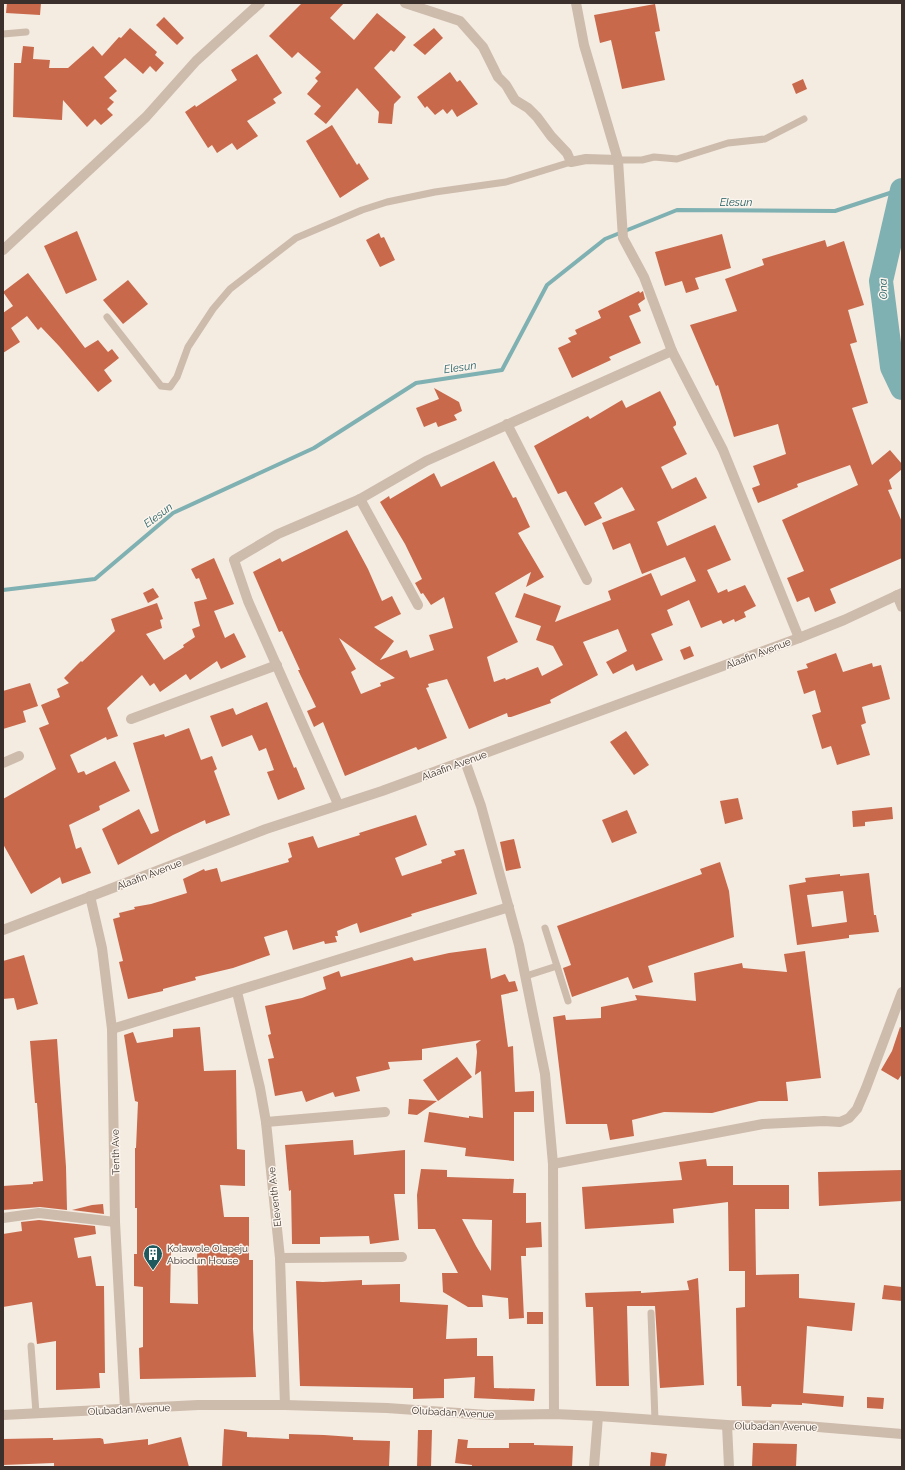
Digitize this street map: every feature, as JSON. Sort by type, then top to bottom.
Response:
[{"type":"street","points":[[3,250],[146,117],[196,62],[260,3]]},
{"type":"street","points":[[405,3],[460,21],[483,47],[498,77],[506,85],[515,100],[528,108],[537,117],[551,136],[567,153],[571,162],[592,159],[618,160]]},
{"type":"street","points":[[576,3],[584,45],[618,160],[622,238],[644,277],[672,351],[723,450],[799,638]]},
{"type":"street","points":[[338,804],[243,588],[234,560],[278,534],[360,499],[426,461],[672,351]]},
{"type":"street","points":[[507,424],[587,580]]},
{"type":"street","points":[[360,499],[418,605]]},
{"type":"street","points":[[899,594],[902,607]]},
{"type":"street","name":"Alaafin Avenue","points":[[3,930],[266,829],[465,761],[799,638],[844,620],[899,594]]},
{"type":"street","points":[[132,719],[277,664]]},
{"type":"street","points":[[3,763],[19,756]]},
{"type":"street","points":[[465,761],[481,806],[509,907],[526,976],[545,1074],[553,1164],[554,1414]]},
{"type":"street","name":"Tenth Ave","points":[[90,896],[102,948],[112,1029],[115,1222],[125,1408]]},
{"type":"street","points":[[112,1029],[237,992],[509,907]]},
{"type":"street","name":"Eleventh Ave","points":[[237,992],[260,1088],[266,1122],[280,1258],[285,1405]]},
{"type":"street","points":[[553,1164],[764,1124],[824,1121],[840,1122],[850,1118],[857,1109],[866,1088],[902,992]]},
{"type":"street","points":[[266,1122],[385,1112]]},
{"type":"street","points":[[3,1218],[39,1214],[115,1222]]},
{"type":"street","points":[[280,1258],[402,1257]]},
{"type":"street","name":"Olubadan Avenue","points":[[3,1415],[125,1408],[285,1405],[387,1408],[487,1415],[554,1414],[598,1416],[727,1425],[806,1426],[902,1434]]},
{"type":"street","points":[[594,1467],[598,1416]]},
{"type":"street","points":[[727,1425],[729,1467]]},
{"type":"lane","points":[[3,34],[26,32]]},
{"type":"lane","points":[[618,160],[642,160],[654,157],[677,159],[728,143],[765,139],[804,119]]},
{"type":"lane","points":[[106,317],[161,386],[170,386],[177,378],[188,347],[213,309],[230,289],[296,238],[362,210],[386,202],[435,192],[506,182],[571,162]]},
{"type":"lane","points":[[545,928],[568,1001]]},
{"type":"lane","points":[[526,976],[557,966]]},
{"type":"lane","points":[[651,1313],[656,1420]]},
{"type":"lane","points":[[31,1346],[36,1413]]},
{"type":"building","points":[[7,3],[41,3],[40,15],[6,13]]},
{"type":"building","points":[[302,3],[344,3],[330,18],[354,40],[377,13],[406,37],[394,52],[391,50],[374,68],[401,97],[394,104],[392,124],[378,123],[379,112],[357,88],[326,124],[314,114],[321,106],[307,94],[318,81],[315,78],[321,72],[298,52],[292,58],[269,36]]},
{"type":"building","points":[[655,4],[660,31],[655,32],[665,80],[622,89],[611,40],[600,43],[594,15]]},
{"type":"building","points":[[164,17],[184,38],[177,45],[156,25]]},
{"type":"building","points":[[130,28],[157,52],[155,55],[164,63],[156,72],[150,66],[143,74],[125,58],[104,77],[117,91],[109,98],[114,102],[107,109],[113,115],[101,125],[95,119],[87,127],[63,100],[62,120],[13,117],[14,63],[21,63],[23,46],[34,47],[33,59],[50,60],[49,68],[68,68],[93,46],[102,56],[119,37],[121,38]]},
{"type":"building","points":[[434,28],[443,38],[425,55],[413,45]]},
{"type":"building","points":[[257,54],[282,93],[273,99],[276,103],[247,121],[258,136],[237,150],[232,143],[217,153],[212,145],[208,148],[185,112],[195,105],[196,107],[237,80],[231,70]]},
{"type":"building","points":[[450,72],[457,82],[460,80],[478,104],[457,117],[452,109],[447,114],[443,109],[435,115],[427,106],[425,108],[417,97]]},
{"type":"building","points":[[803,79],[807,89],[796,94],[792,84]]},
{"type":"building","points":[[332,125],[357,165],[359,163],[369,179],[340,198],[306,141]]},
{"type":"building","points":[[77,231],[97,280],[66,294],[44,246]]},
{"type":"building","points":[[379,233],[381,238],[384,237],[395,260],[380,267],[366,240]]},
{"type":"building","points":[[722,234],[731,268],[695,278],[699,289],[686,293],[682,281],[665,286],[655,252]]},
{"type":"building","points":[[825,240],[827,247],[844,241],[864,305],[848,310],[857,342],[850,344],[868,403],[852,408],[872,465],[890,450],[902,464],[902,469],[889,480],[892,489],[888,490],[902,522],[902,558],[830,589],[836,603],[815,612],[809,597],[797,602],[787,578],[804,571],[782,520],[858,485],[850,465],[797,484],[798,487],[758,503],[752,488],[760,485],[753,466],[786,454],[778,424],[734,437],[718,385],[716,386],[690,325],[737,311],[725,279],[764,265],[762,259]]},
{"type":"building","points":[[28,273],[85,348],[98,340],[108,352],[112,349],[119,358],[104,370],[112,381],[98,392],[59,346],[41,327],[38,330],[27,316],[11,328],[20,342],[3,353],[3,313],[13,306],[3,292]]},
{"type":"building","points":[[128,280],[148,304],[123,324],[103,300]]},
{"type":"building","points":[[639,291],[640,293],[643,291],[645,299],[638,304],[641,311],[629,316],[641,343],[609,357],[611,360],[572,378],[558,348],[571,342],[568,338],[577,334],[575,330],[601,318],[598,311]]},
{"type":"building","points":[[434,388],[459,402],[462,411],[454,415],[457,420],[438,427],[436,422],[424,427],[416,408],[439,399]]},
{"type":"building","points":[[660,391],[676,422],[676,425],[673,427],[687,454],[661,467],[672,489],[696,477],[707,498],[657,522],[667,546],[715,525],[731,560],[707,570],[718,593],[727,589],[728,592],[745,585],[756,606],[744,612],[746,617],[735,622],[734,619],[723,624],[721,620],[701,628],[689,600],[667,610],[673,625],[651,634],[663,660],[636,671],[633,664],[613,674],[606,662],[627,651],[618,629],[583,642],[598,675],[550,700],[551,703],[511,717],[508,717],[507,713],[469,729],[447,679],[428,684],[429,687],[426,688],[447,738],[418,750],[416,747],[345,776],[323,722],[314,727],[307,711],[316,707],[298,670],[300,670],[282,631],[279,632],[253,572],[280,558],[282,562],[347,530],[368,569],[382,601],[392,596],[401,614],[374,627],[394,641],[380,660],[407,650],[410,658],[434,650],[429,635],[453,628],[444,597],[431,605],[423,593],[421,594],[415,583],[422,579],[405,544],[380,502],[389,496],[390,499],[434,473],[441,487],[494,461],[513,498],[516,497],[530,527],[518,533],[544,577],[526,587],[531,572],[495,593],[518,642],[487,657],[494,682],[505,678],[506,680],[538,667],[542,676],[563,665],[553,646],[536,640],[541,626],[515,617],[524,593],[561,606],[555,622],[611,600],[608,591],[651,573],[661,596],[696,581],[685,557],[642,574],[630,543],[613,550],[602,523],[635,510],[622,487],[594,503],[602,518],[585,526],[566,491],[558,494],[534,446],[588,416],[590,419],[622,400],[626,408]],"holes":[[[339,638],[395,678],[380,683],[381,686],[361,694],[351,672],[356,669]]]},
{"type":"building","points":[[214,558],[234,604],[214,611],[225,638],[234,633],[246,657],[221,669],[217,661],[190,680],[186,674],[160,692],[154,683],[150,686],[142,675],[107,708],[118,736],[107,740],[106,737],[70,755],[78,773],[84,771],[86,775],[115,761],[130,791],[99,806],[100,810],[69,825],[76,849],[81,847],[91,873],[62,884],[60,877],[31,894],[3,844],[3,799],[56,769],[39,728],[49,724],[41,705],[60,697],[57,689],[69,683],[64,678],[115,631],[111,619],[157,603],[163,619],[160,620],[162,628],[146,634],[164,660],[184,647],[183,645],[195,637],[192,629],[200,626],[194,602],[207,599],[199,578],[196,579],[191,569]]},
{"type":"building","points":[[153,588],[159,597],[148,603],[143,593]]},
{"type":"building","points":[[690,646],[694,656],[684,660],[680,650]]},
{"type":"building","points":[[836,653],[843,672],[872,663],[873,667],[881,665],[890,699],[862,707],[866,723],[861,725],[870,755],[837,765],[831,746],[822,749],[812,715],[821,712],[815,690],[804,694],[797,671],[808,668],[806,664]]},
{"type":"building","points":[[30,683],[38,706],[23,711],[26,722],[3,729],[3,691]]},
{"type":"building","points":[[267,702],[294,768],[296,767],[305,789],[278,800],[267,772],[274,770],[266,748],[259,751],[252,735],[222,747],[210,716],[233,708],[236,715]]},
{"type":"building","points":[[189,728],[201,760],[212,756],[217,769],[214,771],[230,815],[206,824],[205,820],[173,835],[118,865],[102,829],[139,809],[151,834],[159,831],[133,743],[164,734],[165,737]]},
{"type":"building","points":[[626,731],[649,765],[634,775],[610,742]]},
{"type":"building","points":[[738,798],[743,819],[725,824],[720,801]]},
{"type":"building","points":[[892,807],[893,819],[865,822],[865,826],[853,827],[852,811]]},
{"type":"building","points":[[627,810],[637,833],[612,843],[602,820]]},
{"type":"building","points":[[416,815],[427,845],[395,858],[402,876],[442,863],[441,860],[456,855],[454,851],[464,849],[477,894],[411,914],[412,916],[360,933],[357,923],[337,931],[338,936],[335,936],[337,942],[325,944],[324,941],[293,950],[287,930],[264,937],[270,955],[233,968],[195,977],[196,980],[163,989],[163,991],[128,999],[119,962],[123,961],[113,919],[120,917],[119,913],[135,909],[134,907],[151,904],[187,893],[183,879],[204,869],[205,871],[217,868],[221,882],[289,862],[288,859],[292,857],[288,843],[313,836],[318,848]]},
{"type":"building","points":[[514,839],[521,868],[506,871],[500,842]]},
{"type":"building","points":[[720,862],[729,891],[734,937],[648,966],[653,982],[633,989],[628,977],[572,997],[563,968],[571,965],[557,926],[702,874],[700,869]]},
{"type":"building","points":[[869,873],[874,915],[876,915],[879,932],[849,935],[849,938],[797,945],[789,885],[806,882],[805,878],[840,874],[840,876]],"holes":[[[843,891],[847,922],[812,927],[807,895]]]},
{"type":"building","points":[[486,948],[491,979],[505,974],[509,982],[515,981],[518,991],[501,995],[508,1047],[513,1046],[515,1092],[534,1091],[534,1112],[514,1112],[514,1161],[465,1156],[466,1148],[424,1142],[429,1112],[469,1118],[469,1116],[483,1118],[481,1071],[475,1075],[477,1052],[476,1044],[481,1040],[422,1049],[422,1060],[388,1062],[390,1069],[356,1077],[360,1091],[335,1097],[333,1092],[306,1102],[302,1091],[275,1096],[268,1059],[274,1058],[268,1035],[271,1034],[265,1006],[302,998],[326,989],[323,977],[339,971],[341,977],[412,957],[414,961],[449,953]]},
{"type":"building","points":[[805,951],[821,1078],[786,1082],[788,1101],[759,1101],[712,1113],[664,1112],[632,1120],[634,1136],[610,1140],[607,1124],[566,1124],[553,1017],[565,1015],[566,1020],[601,1018],[601,1007],[637,1000],[635,995],[696,1001],[694,973],[742,963],[743,968],[787,972],[784,954]]},
{"type":"building","points":[[24,955],[38,1004],[17,1010],[14,998],[3,999],[3,961]]},
{"type":"building","points":[[200,1027],[204,1071],[236,1070],[237,1149],[245,1150],[245,1186],[220,1185],[224,1217],[249,1217],[249,1260],[253,1260],[253,1329],[256,1377],[140,1379],[139,1348],[143,1347],[143,1287],[134,1286],[134,1254],[137,1254],[135,1148],[138,1102],[135,1101],[124,1035],[133,1032],[137,1043],[173,1037],[173,1029]],"holes":[[[197,1246],[198,1304],[170,1303],[171,1247]]]},
{"type":"building","points":[[900,1027],[902,1028],[902,1074],[898,1080],[881,1070],[892,1051]]},
{"type":"building","points":[[57,1039],[66,1167],[67,1210],[40,1207],[3,1210],[3,1186],[33,1184],[33,1182],[43,1181],[37,1103],[35,1103],[30,1041]]},
{"type":"building","points":[[457,1057],[472,1077],[438,1101],[423,1080]]},
{"type":"building","points":[[409,1099],[437,1101],[417,1115],[408,1114]]},
{"type":"building","points":[[353,1140],[354,1155],[405,1150],[405,1194],[394,1194],[399,1240],[370,1244],[369,1236],[320,1237],[320,1244],[292,1244],[291,1190],[289,1191],[285,1145]]},
{"type":"building","points":[[706,1159],[707,1166],[733,1166],[733,1185],[789,1185],[789,1209],[755,1209],[756,1275],[799,1274],[799,1298],[855,1303],[852,1331],[807,1326],[803,1393],[844,1396],[843,1407],[802,1403],[802,1405],[772,1404],[771,1407],[742,1406],[741,1386],[737,1386],[736,1308],[745,1307],[745,1271],[729,1271],[728,1202],[673,1209],[674,1223],[585,1229],[582,1187],[682,1180],[679,1162]]},
{"type":"building","points":[[421,1169],[447,1170],[447,1177],[514,1179],[513,1193],[526,1193],[526,1223],[541,1222],[542,1247],[526,1248],[526,1256],[521,1256],[524,1318],[509,1319],[508,1298],[482,1295],[483,1307],[468,1307],[443,1292],[442,1273],[458,1273],[435,1229],[418,1229],[417,1195]],"holes":[[[462,1219],[492,1220],[491,1271]]]},
{"type":"building","points":[[902,1170],[902,1201],[819,1206],[818,1172]]},
{"type":"building","points":[[103,1204],[104,1214],[72,1210],[92,1205]]},
{"type":"building","points":[[39,1220],[95,1226],[96,1234],[74,1238],[78,1258],[91,1256],[96,1286],[104,1286],[105,1373],[99,1373],[100,1388],[56,1390],[56,1341],[37,1344],[32,1302],[3,1307],[3,1234],[22,1231],[21,1222]]},
{"type":"building","points":[[698,1278],[704,1385],[660,1388],[655,1306],[627,1306],[629,1386],[596,1386],[593,1307],[586,1307],[585,1293],[641,1291],[641,1293],[689,1290],[687,1281]]},
{"type":"building","points":[[362,1280],[362,1285],[400,1284],[400,1302],[448,1305],[446,1339],[477,1338],[477,1356],[493,1356],[494,1388],[535,1389],[534,1401],[474,1398],[475,1377],[444,1379],[444,1398],[413,1399],[413,1388],[300,1386],[296,1281],[323,1282]]},
{"type":"building","points":[[884,1285],[902,1287],[902,1301],[882,1299]]},
{"type":"building","points":[[527,1312],[543,1312],[543,1324],[527,1324]]},
{"type":"building","points":[[867,1397],[884,1398],[883,1409],[867,1408]]},
{"type":"building","points":[[224,1429],[247,1432],[247,1437],[289,1439],[289,1434],[353,1437],[353,1440],[390,1441],[389,1467],[222,1467]]},
{"type":"building","points":[[418,1430],[432,1430],[431,1467],[417,1467]]},
{"type":"building","points":[[181,1437],[189,1467],[54,1467],[54,1463],[3,1465],[3,1439],[53,1438],[53,1440],[100,1438],[103,1439],[104,1444],[148,1439],[148,1445]]},
{"type":"building","points":[[458,1439],[468,1440],[467,1448],[509,1448],[509,1443],[573,1446],[572,1467],[472,1467],[472,1465],[455,1463]]},
{"type":"building","points":[[753,1443],[797,1444],[796,1467],[752,1467]]},
{"type":"building","points":[[651,1452],[667,1454],[665,1467],[650,1467]]},
{"type":"waterway","name":"Elesun","points":[[3,590],[95,579],[173,513],[314,448],[416,383],[502,370],[547,285],[605,239],[677,210],[835,211],[902,189]]},
{"type":"waterway","name":"Ona","points":[[902,190],[881,281],[892,367],[902,388]]},
{"type":"place","name":"Kolawole Olapeju Abiodun House","points":[[153,1271]]}]
